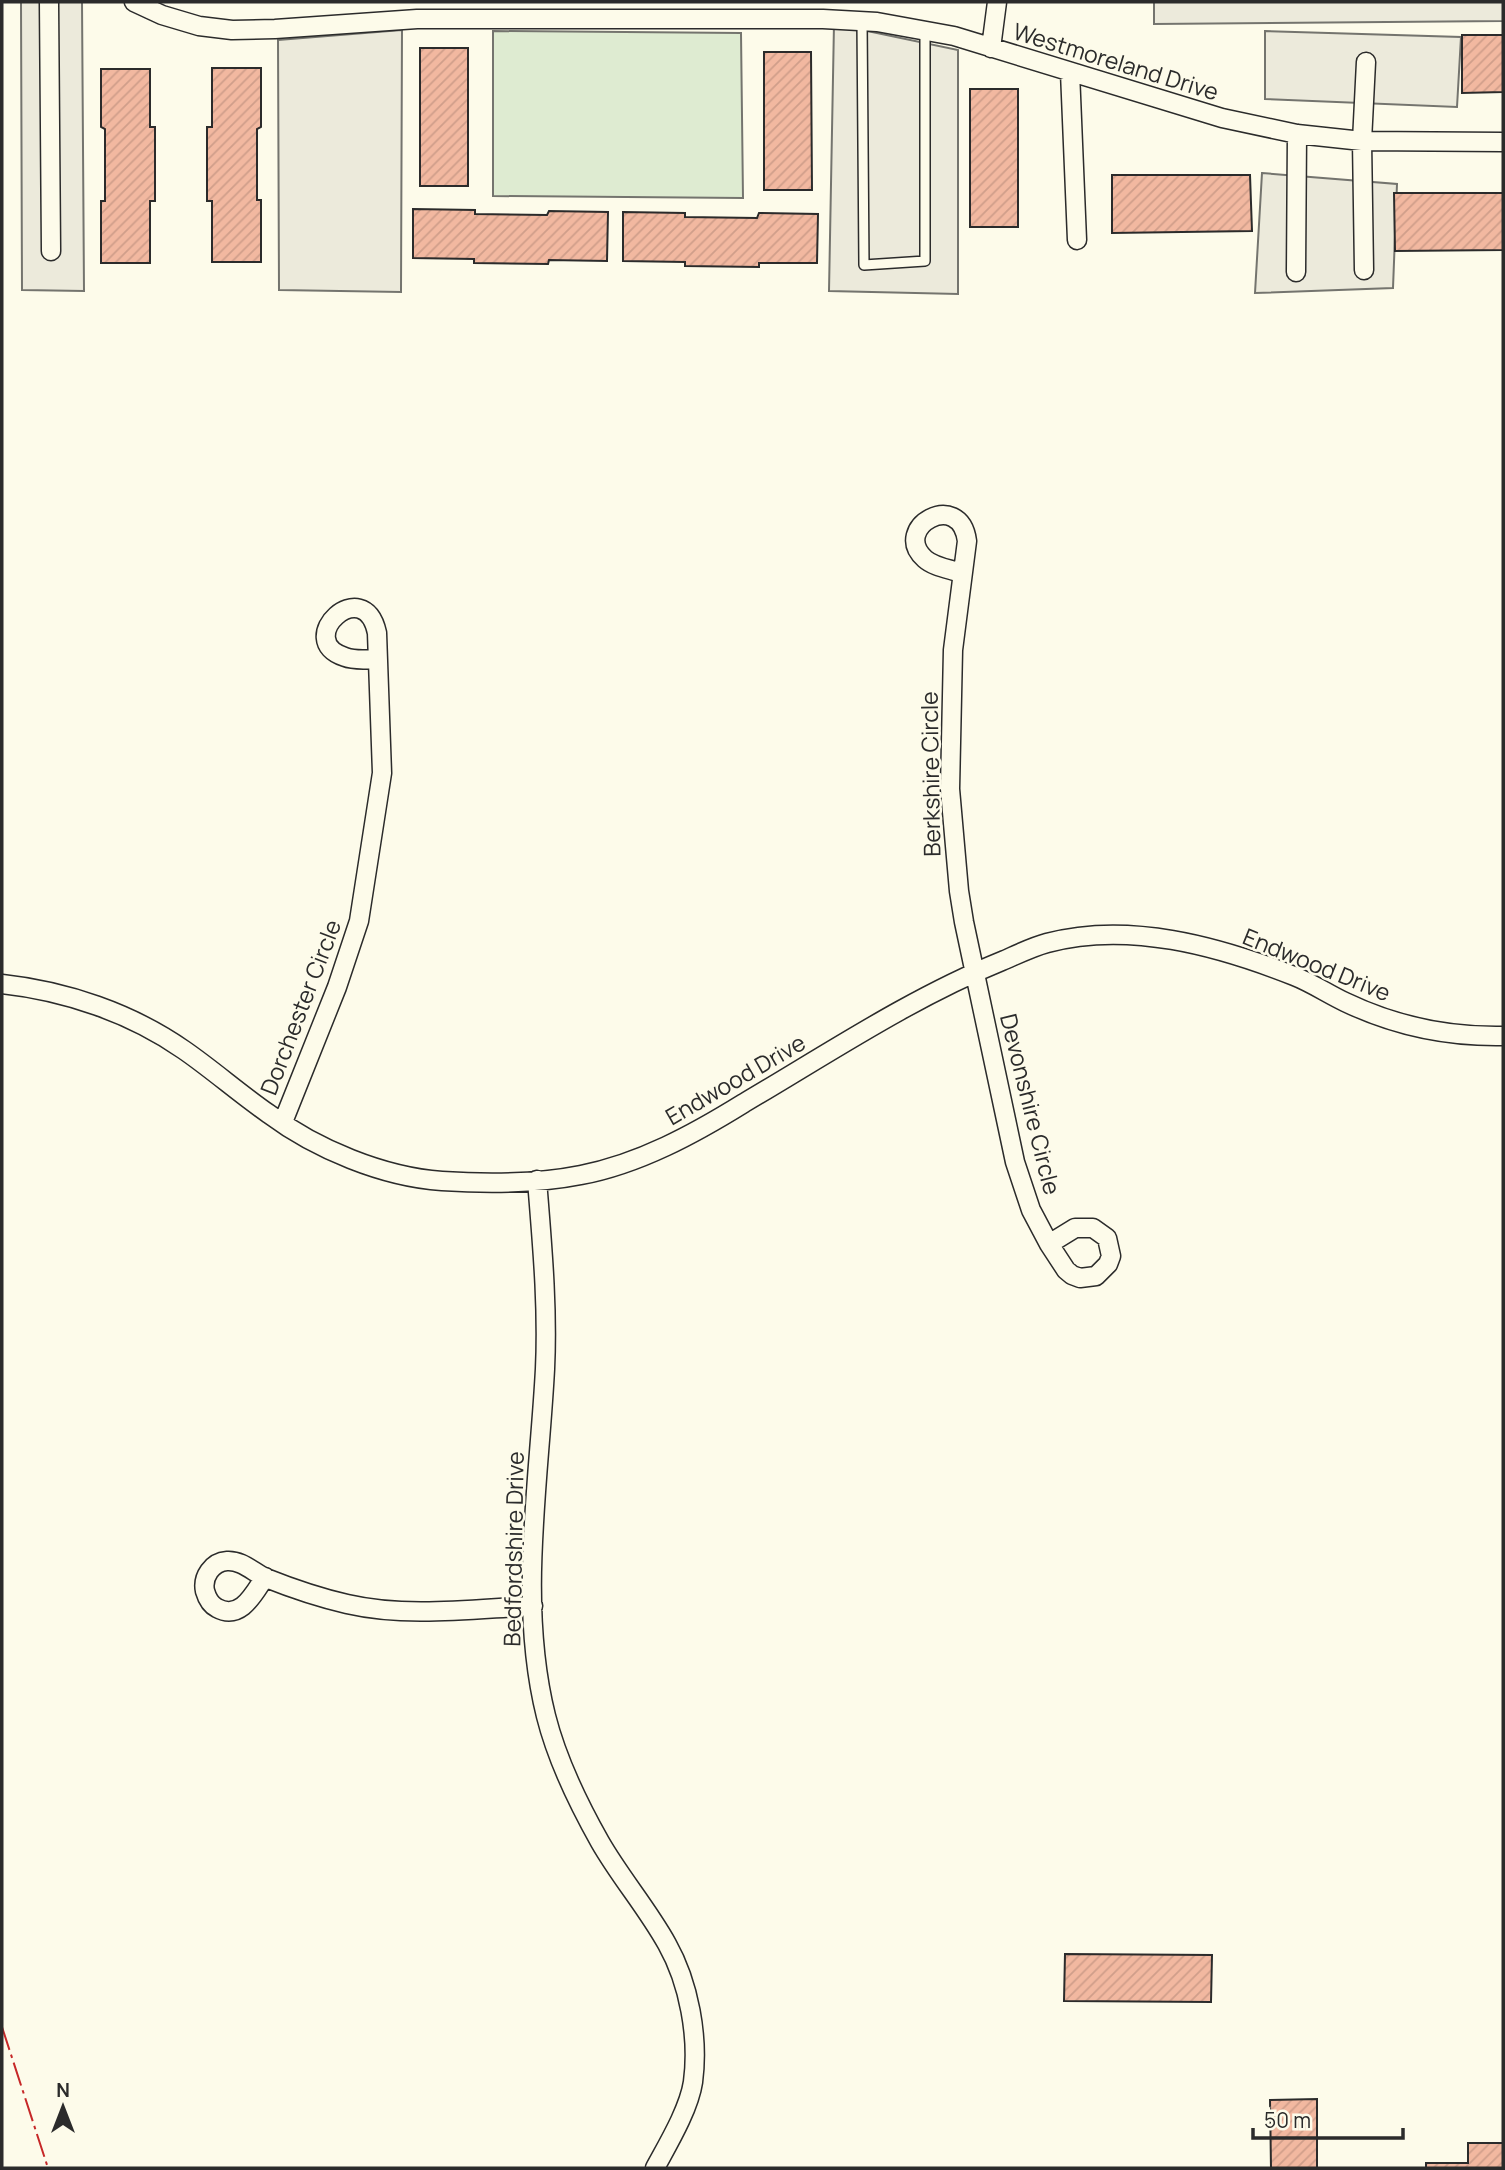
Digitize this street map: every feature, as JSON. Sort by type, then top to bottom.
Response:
[{"type":"street","points":[[49,2],[51,251]]},
{"type":"street","name":"Westmoreland Drive","points":[[134,2],[162,15],[200,26],[232,30],[275,30],[417,19],[862,21],[925,29],[1222,118],[1297,134],[1362,141],[1503,142]]},
{"type":"street","points":[[991,48],[997,2]]},
{"type":"street","points":[[1364,270],[1362,141],[1366,62]]},
{"type":"street","points":[[1070,72],[1077,240]]},
{"type":"street","points":[[1296,272],[1297,134]]},
{"type":"street","name":"Berkshire Circle","points":[[961,572],[953,650],[950,789],[959,891],[975,972]]},
{"type":"street","name":"Dorchester Circle","points":[[283,1122],[337,987],[359,921],[382,773],[378,659]]},
{"type":"street","name":"Endwood Drive","points":[[2,984],[41,988],[93,1004],[153,1031],[183,1049],[274,1118],[320,1145],[401,1176],[439,1181],[499,1183],[581,1175],[638,1158],[697,1132],[933,991],[1046,943],[1094,935],[1171,938],[1215,949],[1296,977],[1347,1003],[1416,1028],[1458,1035],[1503,1036]]},
{"type":"street","name":"Devonshire Circle","points":[[975,972],[1015,1163],[1031,1210],[1049,1244]]},
{"type":"street","name":"Bedfordshire Drive","points":[[537,1180],[546,1293],[545,1367],[533,1556],[534,1653],[546,1717],[568,1778],[601,1843],[667,1944],[687,1994],[693,2036],[693,2083],[676,2129],[654,2168]]},
{"type":"street","points":[[265,1577],[346,1604],[391,1611],[533,1606]]},
{"type":"lane","points":[[862,21],[864,265],[925,261],[925,29]]},
{"type":"green space","points":[[493,31],[741,33],[743,198],[493,196]]},
{"type":"shaded area","points":[[21,2],[82,2],[84,291],[22,290]]},
{"type":"shaded area","points":[[1154,2],[1503,2],[1503,21],[1154,24]]},
{"type":"shaded area","points":[[834,24],[958,50],[958,294],[829,291]]},
{"type":"shaded area","points":[[402,30],[401,292],[279,290],[278,40]]},
{"type":"shaded area","points":[[1265,31],[1461,37],[1457,107],[1265,99]]},
{"type":"shaded area","points":[[1262,173],[1397,184],[1393,288],[1255,293]]},
{"type":"building","points":[[1462,35],[1503,35],[1503,92],[1462,93]]},
{"type":"building","points":[[420,48],[468,48],[468,186],[420,186]]},
{"type":"building","points":[[764,52],[811,52],[812,190],[764,190]]},
{"type":"building","points":[[212,68],[261,68],[261,127],[257,129],[257,200],[261,200],[261,262],[212,262],[212,201],[207,201],[207,127],[212,127]]},
{"type":"building","points":[[101,69],[150,69],[150,127],[155,127],[155,201],[150,201],[150,263],[101,263],[101,201],[105,201],[105,129],[101,127]]},
{"type":"building","points":[[970,89],[1018,89],[1018,227],[970,227]]},
{"type":"building","points":[[1112,175],[1250,175],[1252,231],[1112,233]]},
{"type":"building","points":[[1394,193],[1503,193],[1503,250],[1395,251]]},
{"type":"building","points":[[413,209],[475,210],[475,214],[608,212],[607,261],[549,260],[548,264],[474,263],[474,259],[413,258]]},
{"type":"building","points":[[623,212],[685,213],[685,217],[757,218],[759,213],[818,214],[817,263],[759,263],[759,267],[685,266],[685,262],[623,261]]},
{"type":"building","points":[[1065,1954],[1212,1955],[1211,2002],[1064,2001]]},
{"type":"building","points":[[1317,2099],[1317,2168],[1271,2168],[1270,2100]]},
{"type":"building","points":[[1468,2143],[1503,2143],[1503,2168],[1426,2168],[1426,2163],[1468,2163]]},
{"type":"power","points":[[2,2027],[48,2168]]}]
